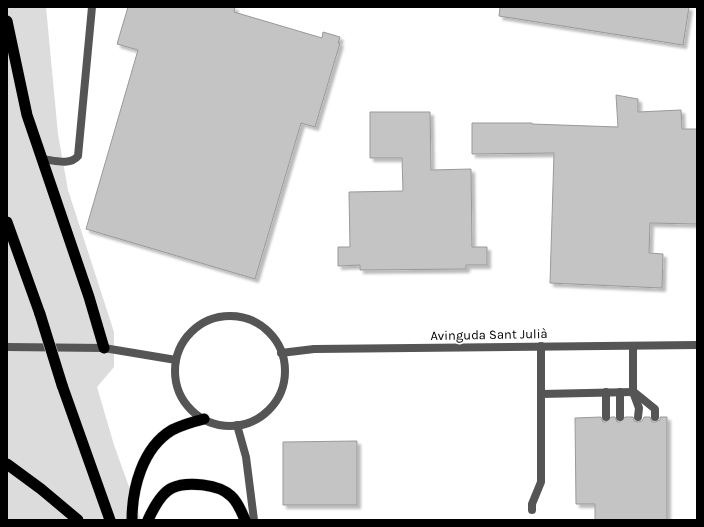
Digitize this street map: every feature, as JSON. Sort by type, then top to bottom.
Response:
[{"type":"highway","points":[[7,21],[27,115],[90,296],[104,348]]},
{"type":"highway","points":[[7,222],[40,314],[62,385],[110,520]]},
{"type":"highway","points":[[132,520],[135,487],[140,474],[160,440],[171,431],[186,424],[204,419]]},
{"type":"highway","points":[[7,464],[41,488],[78,520]]},
{"type":"highway","points":[[148,520],[152,510],[163,495],[171,488],[194,485],[206,485],[230,495],[239,505],[245,520]]},
{"type":"street","points":[[42,159],[68,161],[75,159],[78,156],[92,7]]},
{"type":"street","points":[[234,316],[249,319],[263,327],[274,339],[281,353],[284,366],[284,380],[280,393],[272,405],[262,415],[250,422],[237,425],[214,424],[192,411],[183,400],[177,388],[175,374],[176,360],[181,345],[190,332],[203,323],[218,317],[234,316]]},
{"type":"street","points":[[532,510],[532,504],[541,482],[541,346]]},
{"type":"street","name":"Avinguda Sant Julià","points":[[281,353],[314,349],[541,346],[697,346]]},
{"type":"street","points":[[633,346],[633,392],[638,408],[638,417]]},
{"type":"street","points":[[7,347],[104,348],[176,360]]},
{"type":"street","points":[[606,392],[606,417]]},
{"type":"street","points":[[620,392],[620,417]]},
{"type":"street","points":[[541,394],[633,392],[655,409],[655,417]]},
{"type":"street","points":[[237,425],[246,458],[254,520]]},
{"type":"shaded area","points":[[7,7],[46,7],[58,134],[68,190],[114,332],[114,367],[97,387],[114,445],[141,520],[7,520]]},
{"type":"building","points":[[128,7],[235,7],[234,12],[322,38],[323,32],[340,37],[338,43],[340,43],[315,127],[301,123],[255,279],[86,229],[138,50],[117,44]]},
{"type":"building","points":[[500,7],[689,7],[683,45],[499,16]]},
{"type":"building","points":[[616,95],[638,99],[638,112],[681,110],[682,129],[697,129],[697,224],[650,223],[649,253],[663,254],[662,288],[550,283],[554,153],[472,154],[472,123],[532,123],[618,127]]},
{"type":"building","points":[[370,112],[430,112],[431,170],[471,169],[472,247],[487,247],[487,265],[466,265],[466,269],[360,270],[360,265],[338,266],[338,247],[350,247],[349,192],[403,191],[402,158],[370,158]]},
{"type":"building","points":[[601,417],[603,422],[606,422],[611,417],[615,417],[617,422],[620,422],[625,417],[633,417],[634,421],[638,422],[642,421],[644,417],[650,417],[652,422],[655,422],[660,420],[660,417],[667,417],[667,520],[595,520],[595,504],[576,504],[575,418]]},
{"type":"building","points":[[357,441],[357,505],[283,505],[283,442]]}]
